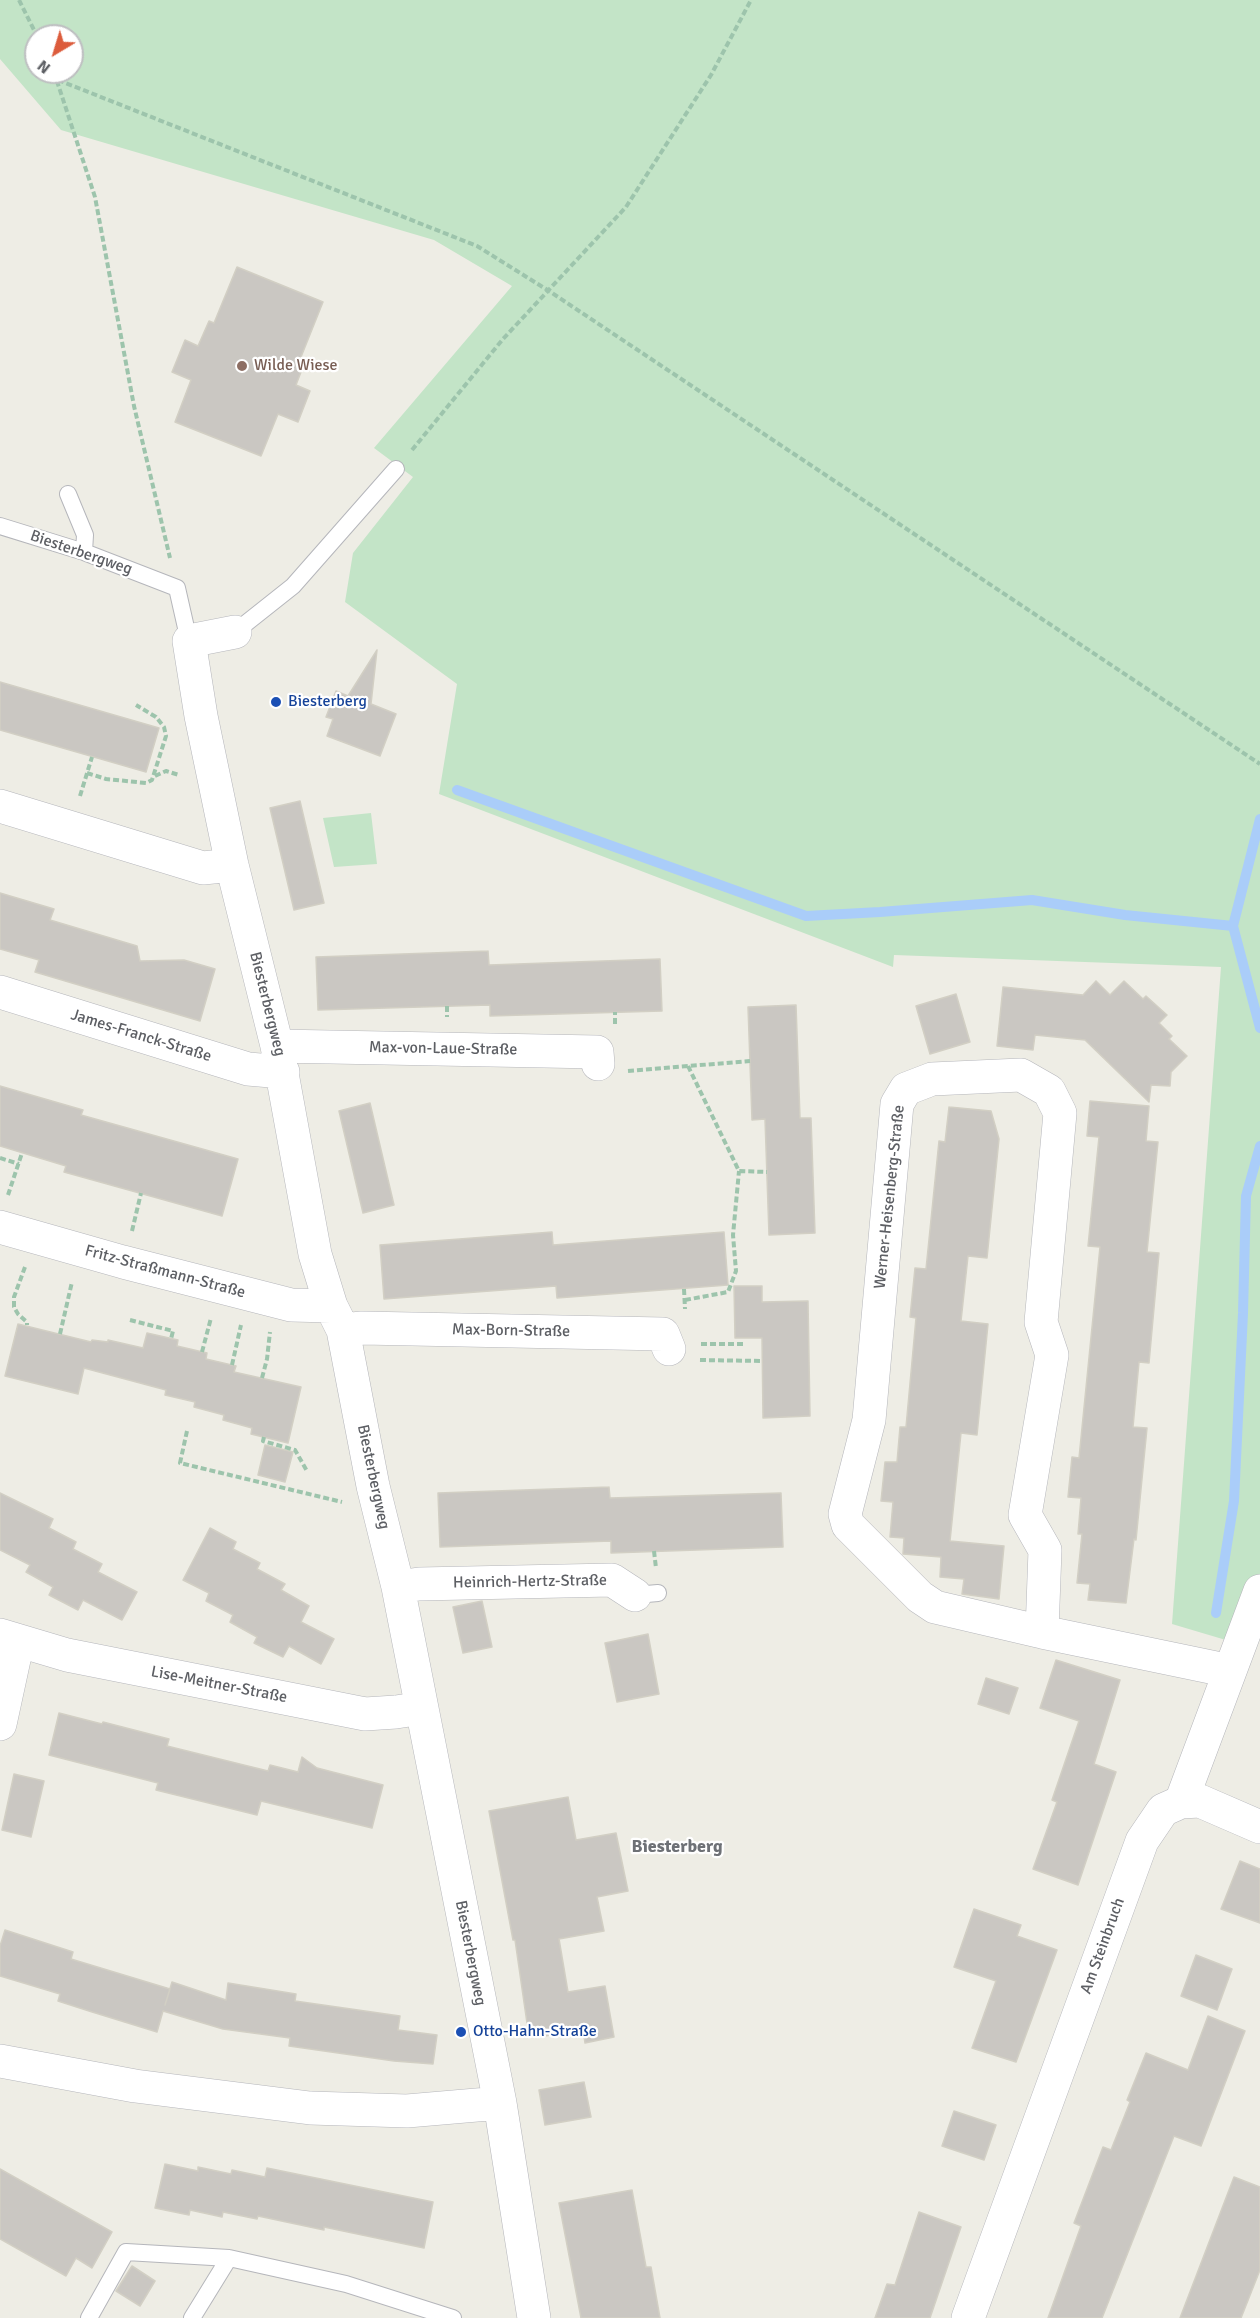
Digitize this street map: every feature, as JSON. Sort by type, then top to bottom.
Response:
[{"type":"street","points":[[189,641],[235,633]]},
{"type":"street","name":"Biesterbergweg","points":[[189,641],[201,716],[232,865],[280,1059],[315,1254],[337,1318],[373,1486],[398,1587],[500,2103],[534,2318]]},
{"type":"street","points":[[0,806],[203,868],[232,865]]},
{"type":"street","name":"James-Franck-Straße","points":[[0,992],[248,1069],[280,1059]]},
{"type":"street","name":"Max-von-Laue-Straße","points":[[280,1059],[597,1052],[598,1064]]},
{"type":"street","name":"Werner-Heisenberg-Straße","points":[[1042,1632],[1045,1550],[1025,1515],[1052,1355],[1041,1322],[1060,1113],[1049,1091],[1021,1075],[932,1078],[906,1089],[897,1104],[869,1420],[845,1514],[848,1525],[920,1597],[935,1607],[1042,1632],[1230,1671]]},
{"type":"street","name":"Fritz-Straßmann-Straße","points":[[3,1214],[123,1262],[337,1318]]},
{"type":"street","name":"Max-Born-Straße","points":[[337,1318],[663,1334],[684,1347]]},
{"type":"street","name":"Heinrich-Hertz-Straße","points":[[398,1587],[419,1584],[612,1580],[647,1594]]},
{"type":"street","points":[[1260,1591],[1181,1802],[1200,1801],[1260,1827]]},
{"type":"street","name":"Lise-Meitner-Straße","points":[[0,1724],[9,1638],[67,1655],[365,1714],[422,1708]]},
{"type":"street","name":"Am Steinbruch","points":[[968,2318],[1142,1841],[1163,1810],[1181,1802]]},
{"type":"street","points":[[0,2061],[135,2086],[310,2108],[407,2111],[500,2103]]},
{"type":"lane","points":[[235,633],[293,586],[396,470]]},
{"type":"lane","points":[[68,494],[85,535],[84,552]]},
{"type":"lane","name":"Biesterbergweg","points":[[0,526],[84,552],[177,588],[189,641]]},
{"type":"lane","points":[[89,2318],[126,2252],[229,2258],[346,2284],[453,2318]]},
{"type":"lane","points":[[192,2318],[229,2258]]},
{"type":"path","points":[[19,0],[31,24]]},
{"type":"path","points":[[396,470],[503,339],[626,207],[711,75],[751,0]]},
{"type":"path","points":[[59,84],[95,197],[134,406],[177,588]]},
{"type":"path","points":[[68,84],[477,246],[549,291],[1260,764]]},
{"type":"path","points":[[87,773],[106,779],[149,783],[154,776],[166,736],[164,727],[156,717],[136,705]]},
{"type":"path","points":[[78,802],[92,757]]},
{"type":"path","points":[[154,776],[166,771],[186,776]]},
{"type":"path","points":[[598,1064],[623,1072],[750,1061]]},
{"type":"path","points":[[685,1300],[728,1292],[736,1271],[733,1235],[739,1171],[688,1066]]},
{"type":"path","points":[[3,1214],[22,1153]]},
{"type":"path","points":[[0,1158],[19,1164]]},
{"type":"path","points":[[739,1171],[767,1172]]},
{"type":"path","points":[[134,1221],[141,1193]]},
{"type":"path","points":[[26,1264],[14,1298],[14,1307],[27,1325]]},
{"type":"path","points":[[60,1334],[73,1280]]},
{"type":"path","points":[[202,1352],[212,1318]]},
{"type":"path","points":[[130,1320],[173,1331],[171,1339]]},
{"type":"path","points":[[232,1365],[241,1324]]},
{"type":"path","points":[[262,1378],[267,1359],[270,1330]]},
{"type":"path","points":[[746,1344],[684,1347],[689,1360],[762,1361]]},
{"type":"path","points":[[187,1431],[180,1463],[346,1503]]},
{"type":"path","points":[[264,1437],[263,1441],[295,1450],[307,1472]]},
{"type":"green space","points":[[0,0],[1260,0],[1260,1614],[1246,1646],[1172,1624],[1221,967],[894,955],[893,967],[439,794],[457,684],[345,602],[353,553],[413,477],[374,448],[512,286],[434,240],[61,130],[0,59]]},
{"type":"green space","points":[[371,813],[377,864],[334,867],[323,818]]},
{"type":"building","points":[[237,267],[323,302],[301,357],[306,359],[296,385],[310,391],[298,422],[278,414],[261,456],[175,422],[191,380],[172,372],[185,340],[198,346],[209,321],[214,323]]},
{"type":"building","points":[[377,650],[371,704],[396,714],[380,756],[327,736],[333,719],[326,717],[336,691],[348,696]]},
{"type":"building","points":[[0,682],[159,728],[146,772],[0,730]]},
{"type":"building","points":[[300,801],[324,903],[294,910],[270,808]]},
{"type":"building","points":[[0,893],[54,909],[50,920],[137,946],[140,961],[184,960],[215,969],[200,1021],[35,972],[39,960],[0,949]]},
{"type":"building","points":[[488,951],[489,965],[660,959],[662,1011],[490,1016],[490,1005],[318,1010],[316,957]]},
{"type":"building","points":[[1096,981],[1110,995],[1124,981],[1143,999],[1146,996],[1167,1015],[1159,1023],[1172,1036],[1169,1039],[1187,1056],[1171,1072],[1170,1086],[1151,1085],[1149,1102],[1085,1040],[1035,1035],[1033,1050],[997,1046],[1003,987],[1083,995]]},
{"type":"building","points":[[956,994],[970,1042],[930,1054],[916,1006]]},
{"type":"building","points":[[796,1005],[800,1118],[811,1118],[815,1233],[769,1235],[765,1119],[752,1120],[748,1007]]},
{"type":"building","points":[[0,1086],[83,1110],[81,1115],[238,1159],[222,1216],[64,1172],[66,1166],[0,1146]]},
{"type":"building","points":[[1090,1101],[1149,1106],[1146,1141],[1158,1142],[1147,1252],[1159,1253],[1149,1363],[1139,1362],[1133,1427],[1147,1428],[1136,1540],[1134,1539],[1126,1603],[1088,1600],[1090,1584],[1077,1583],[1082,1534],[1078,1534],[1081,1498],[1068,1497],[1072,1457],[1079,1458],[1100,1247],[1088,1246],[1099,1137],[1087,1136]]},
{"type":"building","points":[[370,1103],[394,1205],[363,1213],[339,1111]]},
{"type":"building","points":[[949,1107],[991,1111],[999,1139],[987,1258],[968,1256],[961,1321],[988,1324],[977,1435],[961,1433],[950,1541],[1004,1546],[999,1599],[962,1594],[964,1579],[940,1577],[941,1557],[903,1554],[904,1538],[890,1537],[893,1502],[881,1501],[885,1462],[897,1462],[900,1427],[906,1427],[916,1318],[910,1317],[915,1268],[926,1269],[939,1141],[945,1142]]},
{"type":"building","points":[[552,1232],[553,1245],[724,1232],[728,1285],[557,1298],[556,1286],[384,1299],[380,1245]]},
{"type":"building","points":[[734,1286],[762,1286],[762,1302],[808,1301],[810,1416],[763,1418],[762,1338],[735,1338]]},
{"type":"building","points":[[18,1324],[91,1342],[92,1340],[108,1342],[108,1340],[143,1348],[147,1333],[178,1340],[177,1346],[207,1353],[206,1359],[236,1366],[234,1372],[301,1387],[288,1443],[251,1434],[252,1428],[223,1420],[224,1415],[194,1407],[195,1402],[165,1395],[166,1390],[84,1368],[78,1394],[5,1376]]},
{"type":"building","points":[[265,1445],[293,1452],[285,1482],[258,1475]]},
{"type":"building","points":[[609,1487],[610,1498],[781,1493],[783,1547],[611,1553],[611,1541],[440,1547],[438,1493]]},
{"type":"building","points":[[0,1493],[53,1519],[49,1528],[76,1542],[73,1549],[102,1564],[98,1572],[137,1592],[122,1620],[83,1600],[78,1610],[49,1595],[53,1587],[26,1572],[30,1565],[0,1550]]},
{"type":"building","points":[[210,1528],[236,1542],[233,1549],[260,1563],[257,1569],[285,1584],[281,1590],[309,1606],[301,1622],[334,1639],[321,1664],[289,1646],[283,1657],[254,1643],[257,1637],[230,1622],[233,1615],[206,1601],[209,1593],[183,1580]]},
{"type":"building","points":[[482,1601],[492,1647],[463,1653],[453,1607]]},
{"type":"building","points":[[648,1634],[659,1694],[617,1702],[605,1643]]},
{"type":"building","points":[[1056,1660],[1120,1680],[1094,1764],[1116,1772],[1078,1885],[1033,1869],[1057,1802],[1052,1800],[1079,1721],[1040,1708]]},
{"type":"building","points":[[986,1678],[1018,1688],[1009,1714],[978,1704]]},
{"type":"building","points":[[59,1713],[169,1739],[167,1746],[268,1771],[270,1765],[298,1772],[302,1757],[317,1768],[383,1785],[372,1828],[261,1801],[257,1815],[156,1790],[158,1783],[49,1755]]},
{"type":"building","points":[[14,1774],[44,1781],[31,1837],[2,1830]]},
{"type":"building","points":[[568,1797],[576,1840],[616,1833],[628,1891],[597,1897],[604,1931],[559,1939],[568,1992],[605,1986],[614,2037],[585,2043],[583,2029],[545,2036],[544,2028],[528,2030],[515,1940],[513,1940],[489,1811]]},
{"type":"building","points":[[1240,1861],[1260,1869],[1260,1923],[1221,1909]]},
{"type":"building","points":[[974,1909],[1021,1925],[1017,1936],[1057,1950],[1016,2062],[972,2048],[996,1981],[954,1967]]},
{"type":"building","points":[[5,1930],[73,1952],[71,1959],[170,1989],[172,1982],[226,2000],[228,1983],[296,1994],[295,2001],[400,2016],[398,2030],[437,2035],[433,2064],[394,2061],[289,2046],[290,2038],[223,2029],[163,2011],[157,2032],[89,2011],[58,2001],[60,1994],[0,1976],[0,1946]]},
{"type":"building","points":[[1196,1955],[1232,1969],[1217,2010],[1181,1996]]},
{"type":"building","points":[[1208,2016],[1245,2031],[1201,2146],[1174,2136],[1102,2318],[1048,2318],[1081,2226],[1074,2223],[1103,2147],[1111,2150],[1130,2102],[1127,2100],[1146,2053],[1188,2070]]},
{"type":"building","points":[[584,2082],[591,2117],[545,2125],[539,2090]]},
{"type":"building","points":[[954,2111],[996,2125],[984,2160],[942,2146]]},
{"type":"building","points":[[165,2164],[198,2171],[198,2167],[231,2174],[232,2170],[265,2177],[267,2168],[433,2202],[424,2248],[258,2216],[257,2219],[223,2212],[222,2217],[190,2210],[189,2215],[155,2208]]},
{"type":"building","points":[[0,2169],[112,2232],[92,2268],[76,2258],[66,2276],[0,2239]]},
{"type":"building","points":[[1234,2177],[1260,2187],[1260,2270],[1241,2318],[1180,2318]]},
{"type":"building","points":[[632,2190],[646,2267],[651,2267],[660,2318],[581,2318],[559,2203]]},
{"type":"building","points":[[919,2212],[961,2227],[930,2318],[875,2318],[887,2284],[895,2285]]},
{"type":"building","points":[[132,2266],[155,2281],[140,2306],[116,2291]]},
{"type":"waterway","points":[[457,790],[806,916],[1032,900],[1125,915],[1233,926]]},
{"type":"waterway","points":[[1260,819],[1233,926],[1260,1028]]},
{"type":"waterway","points":[[1216,1613],[1234,1501],[1246,1196],[1260,1146]]},
{"type":"place","name":"Wilde Wiese","points":[[242,366]]},
{"type":"place","name":"Biesterberg","points":[[276,702]]},
{"type":"place","name":"Otto-Hahn-Straße","points":[[461,2032]]},
{"type":"district","name":"Biesterberg","points":[[677,1847]]}]
